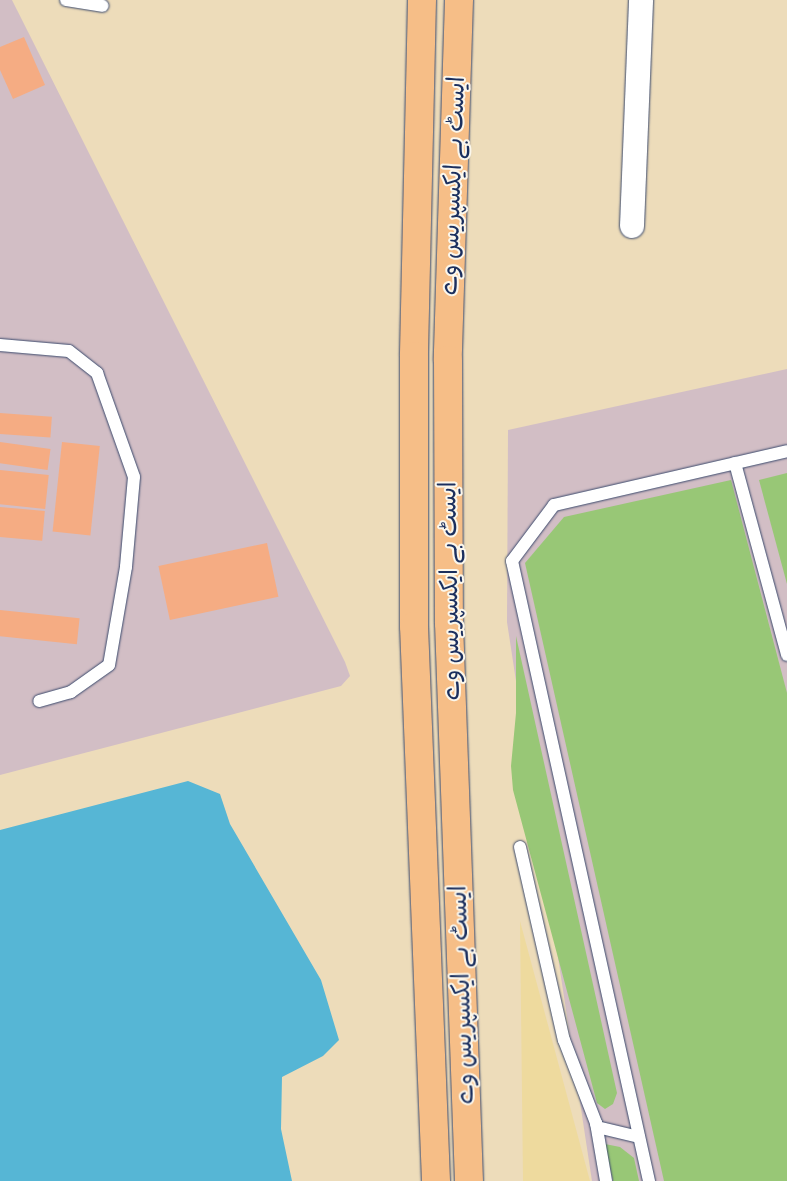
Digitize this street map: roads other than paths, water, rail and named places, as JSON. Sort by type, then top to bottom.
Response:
[{"type":"main road","name":"ایسٹ بے ایکسپریس وے","points":[[422,0],[414,346],[414,626],[436,1181]]},
{"type":"main road","name":"ایسٹ بے ایکسپریس وے","points":[[459,0],[448,360],[449,623],[469,1181]]},
{"type":"street","points":[[632,226],[641,0]]},
{"type":"lane","points":[[66,0],[102,6]]},
{"type":"lane","points":[[0,345],[69,351],[97,373],[134,477],[126,567],[109,664],[71,692],[39,701]]},
{"type":"lane","points":[[649,1181],[512,561],[554,504],[787,451]]},
{"type":"lane","points":[[735,463],[787,655]]},
{"type":"lane","points":[[520,847],[564,1040],[596,1123],[606,1181]]},
{"type":"lane","points":[[596,1123],[598,1127],[639,1137]]},
{"type":"water","points":[[188,781],[220,794],[230,824],[321,980],[339,1040],[323,1056],[282,1077],[281,1129],[292,1181],[0,1181],[0,830]]}]
